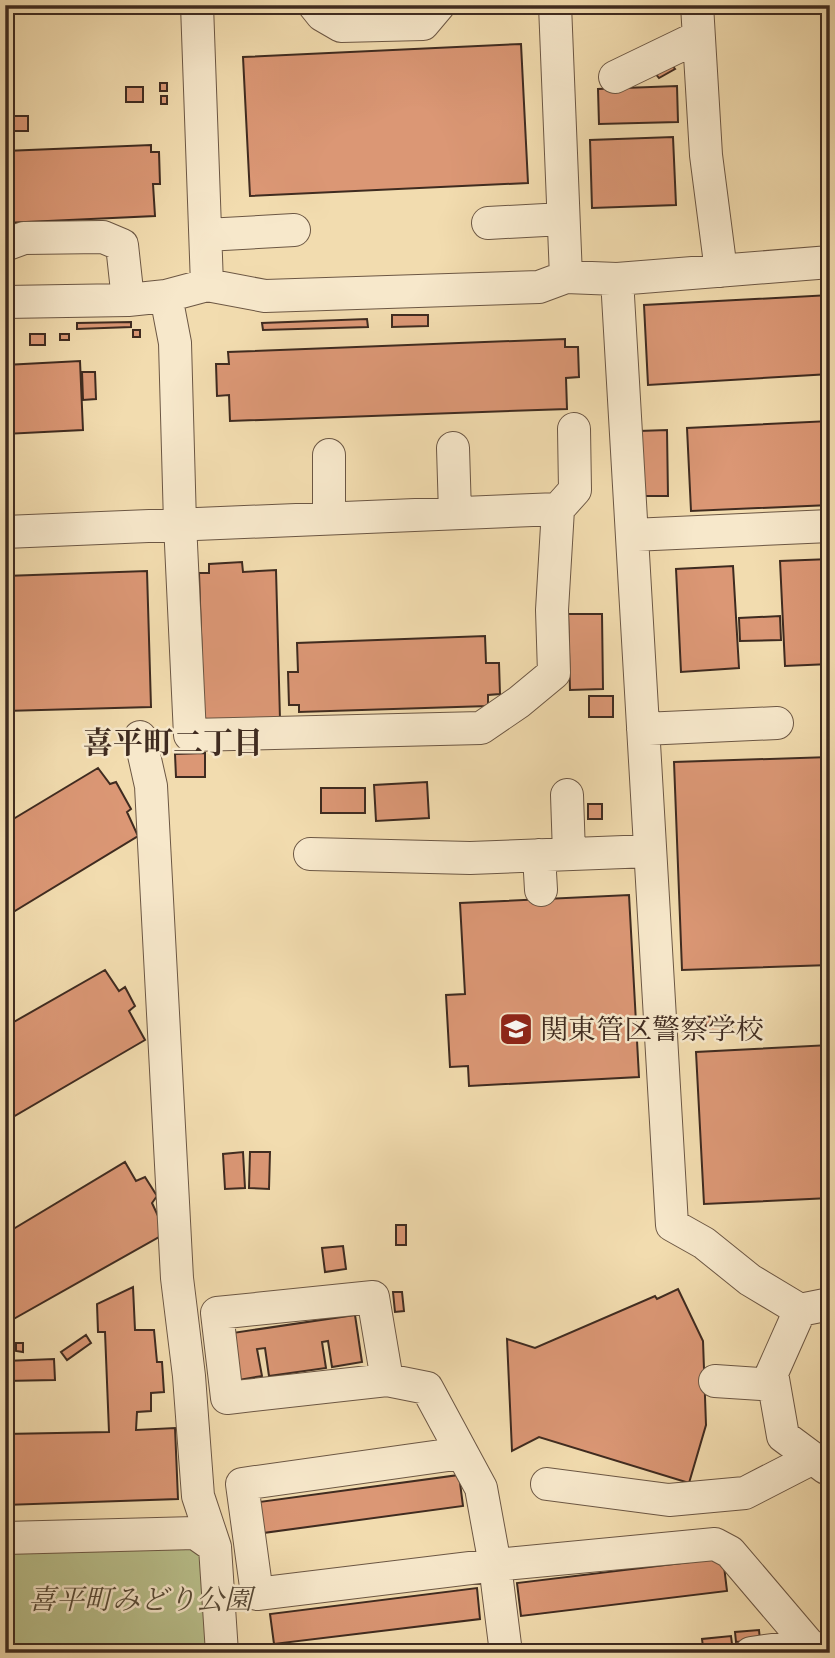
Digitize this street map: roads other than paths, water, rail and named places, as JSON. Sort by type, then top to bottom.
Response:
[{"type":"street","points":[[197,5],[207,285]]},
{"type":"street","points":[[314,5],[322,15],[341,26],[423,24],[439,5]]},
{"type":"street","points":[[555,5],[566,277]]},
{"type":"street","points":[[697,5],[701,96],[721,271]]},
{"type":"street","points":[[615,77],[698,37]]},
{"type":"street","points":[[488,223],[563,219]]},
{"type":"street","points":[[205,235],[294,230]]},
{"type":"street","points":[[5,245],[24,239],[103,237],[122,245],[128,300]]},
{"type":"street","points":[[5,302],[128,300],[166,296],[207,285],[265,296],[539,287],[566,277],[617,279],[830,262]]},
{"type":"street","points":[[617,279],[672,1225],[704,1243],[750,1280],[815,1307],[772,1373],[783,1436],[821,1465]]},
{"type":"street","points":[[166,296],[175,343],[190,735],[481,728],[519,702],[554,673],[552,610],[558,509],[575,490],[574,429]]},
{"type":"street","points":[[453,448],[456,513]]},
{"type":"street","points":[[329,454],[329,518]]},
{"type":"street","points":[[5,532],[558,509]]},
{"type":"street","points":[[632,535],[830,526]]},
{"type":"street","points":[[643,729],[776,723]]},
{"type":"street","points":[[141,737],[151,786],[177,1278],[198,1496],[215,1547],[222,1653]]},
{"type":"street","points":[[541,890],[554,855],[567,795]]},
{"type":"street","points":[[310,854],[470,858],[650,851]]},
{"type":"street","points":[[387,1380],[373,1297],[217,1313],[228,1398],[387,1380],[427,1388],[481,1488],[495,1565],[506,1653]]},
{"type":"street","points":[[715,1381],[774,1385]]},
{"type":"street","points":[[461,1453],[242,1484],[257,1594],[495,1565],[715,1544],[730,1552],[813,1649]]},
{"type":"street","points":[[547,1484],[669,1500],[745,1493],[821,1465]]},
{"type":"street","points":[[5,1538],[195,1533],[215,1547]]},
{"type":"street","points":[[751,1653],[813,1649]]},
{"type":"place","name":"関東管区警察学校","points":[[516,1029]]},
{"type":"district","name":"喜平町二丁目","points":[[173,743]]},
{"type":"park label","name":"喜平町みどり公園","points":[[140,1599]]}]
